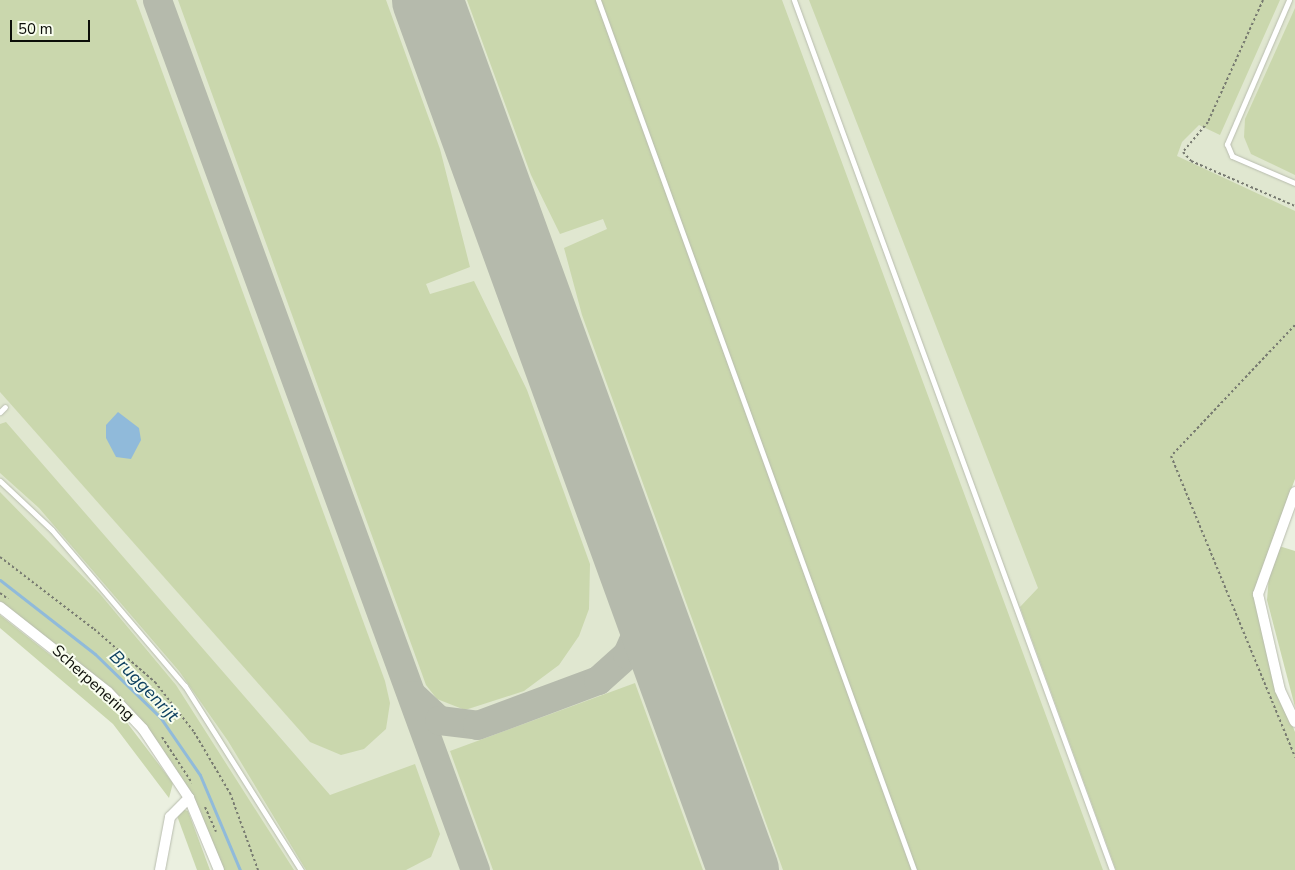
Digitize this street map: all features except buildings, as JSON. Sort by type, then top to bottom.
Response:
[{"type":"street","points":[[1295,492],[1258,594],[1280,690],[1295,722]]},
{"type":"street","name":"Scherpenering","points":[[0,607],[125,708],[158,748],[189,798],[219,870]]},
{"type":"street","points":[[160,870],[170,817],[189,798]]},
{"type":"lane","points":[[598,0],[914,870]]},
{"type":"lane","points":[[794,0],[1112,870]]},
{"type":"lane","points":[[1289,0],[1227,144],[1232,156],[1295,183]]},
{"type":"lane","points":[[0,412],[5,407]]},
{"type":"lane","points":[[0,481],[52,530],[185,686],[301,870]]},
{"type":"path","points":[[1295,325],[1171,456],[1295,758]]},
{"type":"path","points":[[0,558],[94,629],[155,682],[194,732],[230,793],[258,870]]},
{"type":"shaded area","points":[[0,0],[1295,0],[1295,334],[1174,457],[1295,870],[251,870],[228,806],[0,567]]},
{"type":"green space","points":[[0,0],[136,0],[385,681],[390,703],[386,729],[364,749],[341,755],[310,742],[0,392]]},
{"type":"green space","points":[[178,0],[386,0],[440,149],[470,267],[426,284],[430,294],[474,281],[527,390],[590,564],[589,609],[579,636],[559,665],[524,691],[465,710],[437,699],[426,685]]},
{"type":"green space","points":[[467,0],[782,0],[1103,870],[783,870],[582,315],[564,248],[607,229],[603,219],[560,234],[531,175]]},
{"type":"green space","points":[[809,0],[1280,0],[1220,135],[1199,125],[1182,142],[1177,156],[1295,211],[1295,479],[1257,582],[1257,603],[1274,679],[1295,732],[1295,870],[1116,870],[1020,607],[1038,588]]},
{"type":"green space","points":[[1295,8],[1295,175],[1251,154],[1244,137],[1245,119]]},
{"type":"green space","points":[[6,422],[330,795],[415,764],[440,834],[431,857],[406,870],[306,870],[228,741],[179,671],[39,508],[0,473],[0,424]]},
{"type":"green space","points":[[0,492],[100,594],[176,685],[294,870],[221,870],[186,786],[157,741],[88,671],[0,601]]},
{"type":"green space","points":[[1279,546],[1295,551],[1295,707],[1267,600],[1269,575]]},
{"type":"green space","points":[[0,615],[96,691],[125,720],[173,783],[169,798],[113,724],[0,628]]},
{"type":"green space","points":[[635,683],[703,870],[493,870],[450,751]]},
{"type":"green space","points":[[182,809],[188,811],[210,870],[197,870],[176,813]]},
{"type":"water","points":[[118,412],[139,428],[141,440],[131,459],[116,457],[106,438],[106,425]]},
{"type":"waterway","name":"Bruggenrijt","points":[[0,580],[95,654],[160,717],[200,775],[240,870]]},
{"type":"taxiway","points":[[157,0],[475,870]]},
{"type":"taxiway","points":[[412,695],[439,720],[477,725],[598,680],[627,654],[640,625],[633,569]]},
{"type":"runway","points":[[427,0],[743,870]]}]
